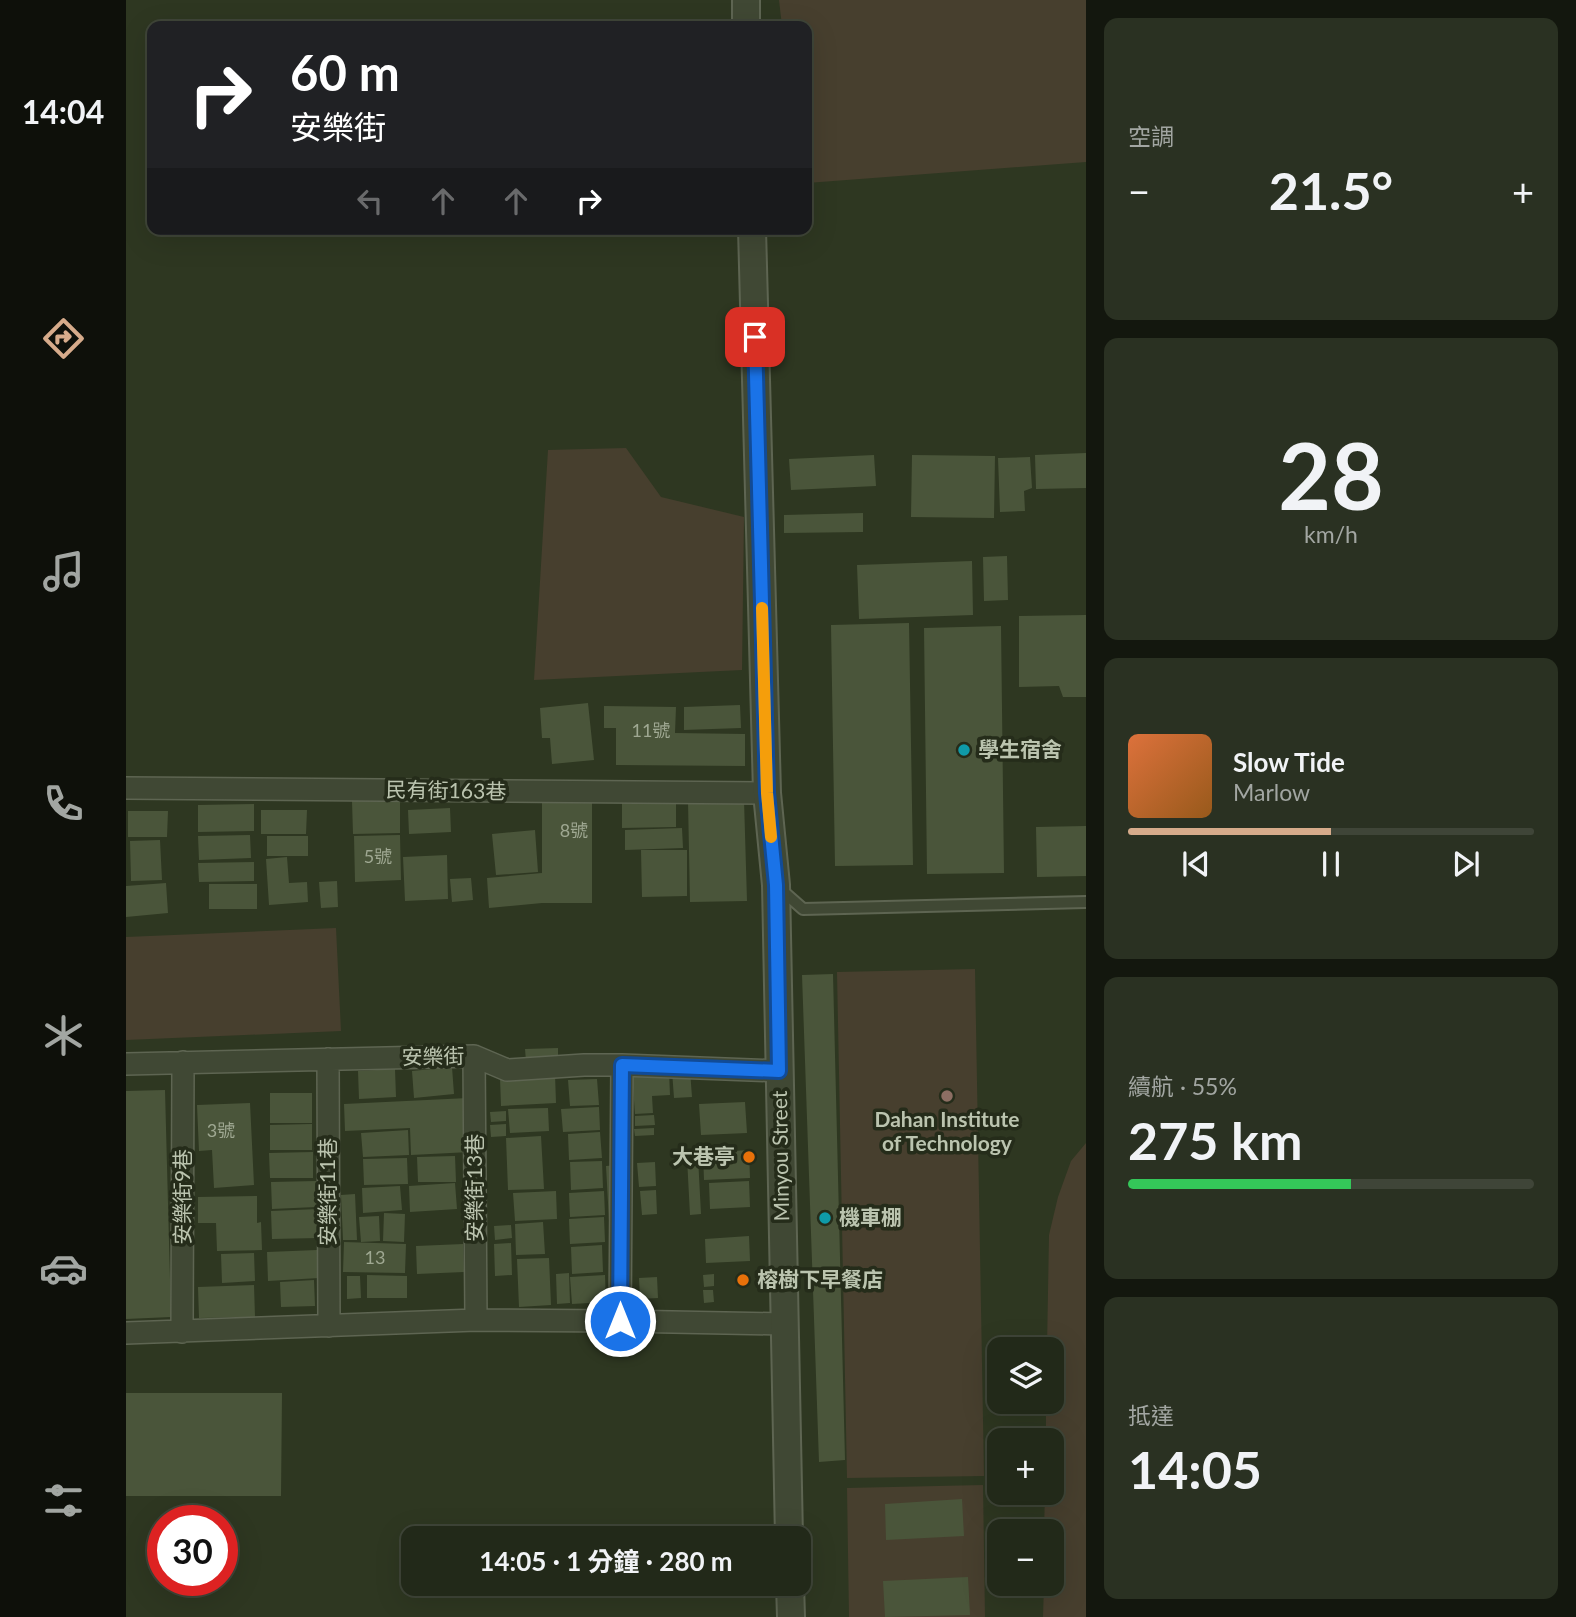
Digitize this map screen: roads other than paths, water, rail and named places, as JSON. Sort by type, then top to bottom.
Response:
[{"type":"street","points":[[746,0],[746,21]]},
{"type":"street","name":"Minyou Street","points":[[752,235],[767,793],[776,885],[789,1526]]},
{"type":"street","name":"民有街163巷","points":[[126,788],[767,793]]},
{"type":"street","name":"安樂街","points":[[126,1064],[474,1056],[507,1070],[622,1065],[779,1071]]},
{"type":"street","name":"安樂街13巷","points":[[474,1056],[476,1320]]},
{"type":"street","name":"安樂街11巷","points":[[328,1059],[329,1326]]},
{"type":"street","name":"安樂街9巷","points":[[182,1332],[183,1062]]},
{"type":"street","points":[[620,1321],[622,1065]]},
{"type":"street","points":[[126,1333],[476,1320],[784,1324]]},
{"type":"street","points":[[790,1596],[791,1617]]},
{"type":"lane","points":[[776,885],[803,909],[1086,902]]},
{"type":"place","name":"學生宿舍","points":[[964,750]]},
{"type":"place","name":"Dahan Institute of Technology","points":[[947,1096]]},
{"type":"place","name":"大巷亭","points":[[749,1157]]},
{"type":"place","name":"機車棚","points":[[825,1218]]},
{"type":"place","name":"榕樹下早餐店","points":[[743,1280]]}]
